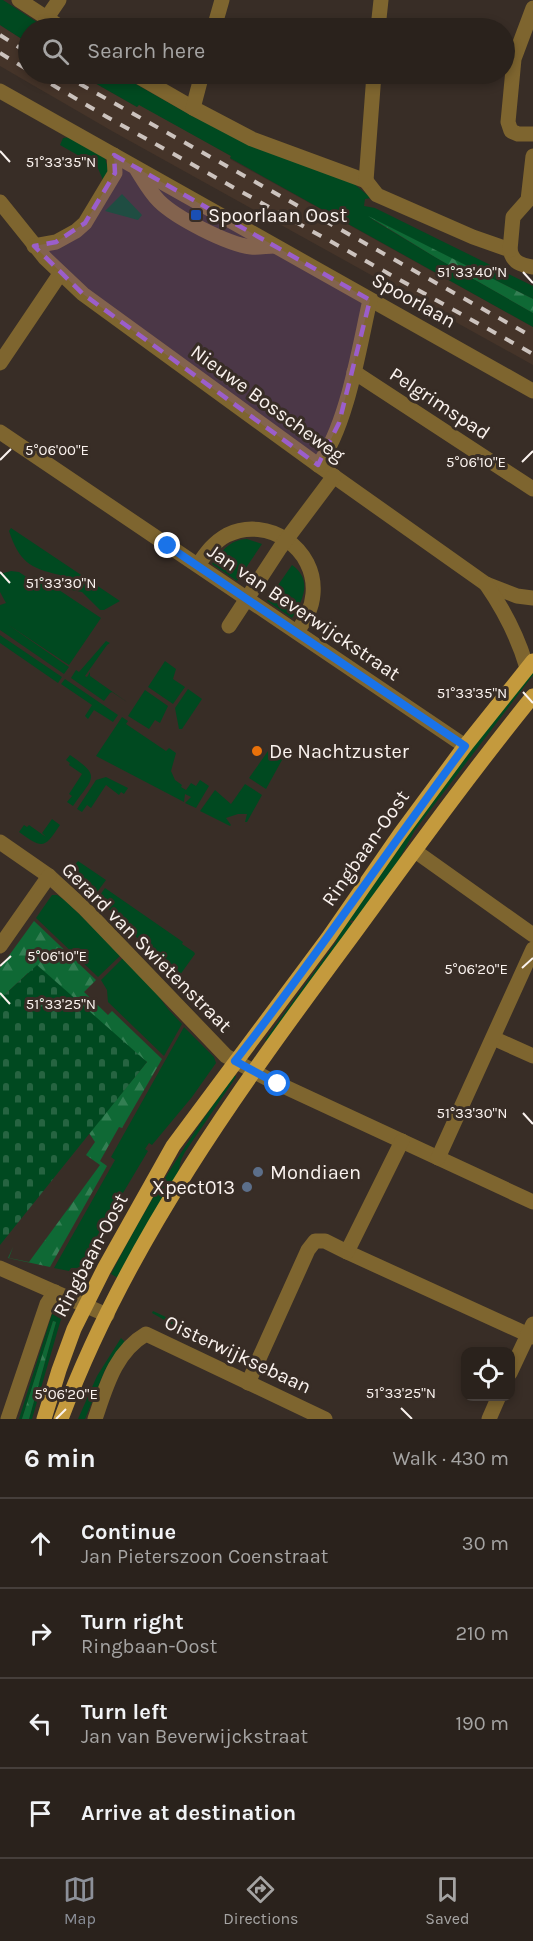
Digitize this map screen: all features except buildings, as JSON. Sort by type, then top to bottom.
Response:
[{"type":"main road","name":"Ringbaan-Oost","points":[[44,1419],[63,1359],[86,1306],[104,1269],[173,1146],[328,938],[465,746],[530,665]]},
{"type":"main road","name":"Ringbaan-Oost","points":[[61,1419],[106,1315],[195,1156],[253,1071],[482,760],[533,696]]},
{"type":"street","points":[[19,0],[45,18]]},
{"type":"street","points":[[47,18],[59,0]]},
{"type":"street","points":[[217,18],[222,0]]},
{"type":"street","points":[[379,18],[381,0]]},
{"type":"street","points":[[515,46],[533,9]]},
{"type":"street","points":[[151,84],[252,139],[366,181],[377,195],[473,237],[510,250]]},
{"type":"street","points":[[193,108],[199,84]]},
{"type":"street","points":[[366,181],[373,84]]},
{"type":"street","points":[[509,84],[508,122],[511,131],[518,134],[533,134]]},
{"type":"street","name":"Spoorlaan","points":[[0,91],[136,168],[153,195],[176,214],[223,238],[251,247],[274,246],[533,391]]},
{"type":"street","points":[[0,99],[18,102]]},
{"type":"street","points":[[0,202],[34,246],[56,242],[85,223],[115,173],[114,155]]},
{"type":"street","points":[[533,156],[528,200],[513,217],[510,250],[516,262],[533,267]]},
{"type":"street","name":"Nieuwe Bosscheweg","points":[[34,246],[60,274],[83,294],[334,477],[486,584],[517,596],[533,598]]},
{"type":"street","points":[[0,363],[60,274]]},
{"type":"street","points":[[318,465],[331,445],[354,372],[370,300]]},
{"type":"street","name":"Pelgrimspad","points":[[354,372],[533,489]]},
{"type":"street","name":"Jan van Beverwijckstraat","points":[[0,432],[465,746]]},
{"type":"street","points":[[229,626],[287,539],[334,477]]},
{"type":"street","points":[[198,565],[218,541],[236,532],[267,531],[287,539],[308,563],[313,583],[312,604],[297,632]]},
{"type":"street","name":"Nieuwe Bosscheweg","points":[[486,584],[512,627],[530,665]]},
{"type":"street","name":"Gerard van Swietenstraat","points":[[0,842],[49,876],[85,909],[226,1056],[235,1061]]},
{"type":"street","points":[[415,851],[533,935]]},
{"type":"street","points":[[0,946],[49,876]]},
{"type":"street","points":[[438,1158],[533,949]]},
{"type":"street","points":[[493,1038],[533,1056]]},
{"type":"street","points":[[235,1061],[533,1202]]},
{"type":"street","points":[[347,1252],[402,1141]]},
{"type":"street","points":[[248,1383],[308,1250],[315,1241],[325,1241],[531,1332],[515,1362]]},
{"type":"street","points":[[0,1268],[106,1315]]},
{"type":"street","name":"Ringbaan-Oost","points":[[8,1419],[47,1304],[55,1292]]},
{"type":"street","name":"Oisterwijksebaan","points":[[95,1419],[113,1369],[133,1341],[146,1334],[325,1419]]},
{"type":"street","points":[[489,1419],[498,1401]]},
{"type":"highlighted area","points":[[114,155],[370,300],[339,423],[318,465],[83,294],[34,246],[56,242],[85,223],[115,173]]},
{"type":"shaded area","points":[[0,25],[18,37],[18,76],[0,66]]},
{"type":"shaded area","points":[[31,84],[97,84],[137,107],[139,104],[231,156],[230,159],[533,327],[533,365]]},
{"type":"green space","points":[[0,0],[31,18],[18,18],[18,37],[0,25]]},
{"type":"green space","points":[[97,84],[136,84],[194,117],[347,178],[371,198],[365,199],[364,206],[375,208],[533,286],[533,299],[370,218],[533,313],[533,327],[230,158],[231,156],[139,105],[137,107]]},
{"type":"green space","points":[[71,137],[105,158],[109,172],[103,180],[97,166],[60,145],[63,138]]},
{"type":"green space","points":[[122,194],[142,215],[138,220],[105,211]]},
{"type":"green space","points":[[368,216],[533,299],[533,313],[435,257]]},
{"type":"green space","points":[[11,528],[120,601],[100,610],[82,592],[67,589],[57,582],[61,578],[60,575],[33,566],[21,556],[9,531]]},
{"type":"green space","points":[[247,539],[262,544],[237,581],[212,564],[231,544]]},
{"type":"green space","points":[[292,565],[302,577],[304,590],[300,604],[292,618],[267,601]]},
{"type":"green space","points":[[11,571],[19,572],[28,578],[38,576],[101,618],[69,665],[7,624],[69,667],[64,674],[0,630],[0,605],[6,603],[0,592],[0,574]]},
{"type":"green space","points":[[0,635],[62,677],[58,683],[0,643]]},
{"type":"green space","points":[[106,641],[110,643],[85,676],[87,677],[90,672],[90,676],[127,702],[112,692],[104,701],[71,678],[76,670],[79,672]]},
{"type":"green space","points":[[165,661],[176,669],[173,679],[185,687],[173,704],[148,687]]},
{"type":"green space","points":[[533,669],[533,675],[415,830],[396,865],[356,922],[351,920],[350,922],[354,925],[268,1043],[265,1040],[336,942],[349,916],[458,765]]},
{"type":"green space","points":[[65,679],[118,715],[113,722],[94,710],[88,719],[85,716],[92,705],[61,684]]},
{"type":"green space","points":[[188,689],[202,699],[182,729],[179,729],[175,708]]},
{"type":"green space","points":[[145,690],[168,706],[160,723],[155,720],[149,729],[128,716]]},
{"type":"green space","points":[[122,717],[128,721],[126,724],[166,751],[169,748],[176,753],[171,771],[175,780],[182,785],[181,787],[186,790],[191,783],[196,786],[200,780],[209,786],[196,808],[185,803],[191,797],[185,794],[184,802],[96,756]]},
{"type":"green space","points":[[268,751],[282,760],[266,789],[249,778]]},
{"type":"green space","points":[[70,755],[87,768],[91,778],[73,806],[67,802],[72,796],[69,794],[82,774],[69,765],[70,763],[66,760]]},
{"type":"green space","points":[[106,777],[128,788],[124,794],[121,792],[119,795],[106,785],[91,808],[87,805],[82,812],[77,809],[96,780]]},
{"type":"green space","points":[[245,784],[262,795],[247,822],[245,822],[247,814],[226,818],[230,826],[200,811],[215,790],[231,804]]},
{"type":"green space","points":[[52,819],[60,825],[50,839],[42,844],[38,844],[19,832],[24,825],[27,827],[29,825],[46,837],[42,833]]},
{"type":"green space","points":[[78,861],[106,880],[95,895],[71,870]]},
{"type":"green space","points":[[105,888],[194,952],[195,954],[177,979],[98,898]]},
{"type":"green space","points":[[52,895],[57,895],[66,901],[121,955],[98,977],[36,918]]},
{"type":"green space","points":[[34,921],[96,980],[84,992],[108,1015],[112,1011],[162,1059],[100,1161],[107,1166],[50,1267],[8,1258],[13,1247],[9,1258],[29,1262],[100,1165],[86,1155],[95,1142],[89,1133],[147,1062],[28,973],[0,999],[0,968]]},
{"type":"green space","points":[[123,958],[151,986],[182,1024],[164,1056],[108,1002],[107,990],[101,980]]},
{"type":"green space","points":[[37,965],[147,1062],[0,1245],[0,999]]},
{"type":"green space","points":[[184,1027],[214,1057],[216,1063],[192,1097],[152,1145],[149,1143],[145,1149],[148,1151],[82,1268],[71,1268],[69,1271],[54,1268],[115,1160],[111,1157]]},
{"type":"green space","points":[[235,1075],[236,1077],[185,1152],[178,1173],[120,1279],[111,1274],[169,1172]]},
{"type":"green space","points":[[153,1311],[241,1352],[241,1355],[249,1355],[242,1361],[230,1357],[152,1313]]},
{"type":"green space","points":[[52,1314],[61,1319],[32,1419],[29,1419],[56,1322],[53,1321],[22,1419],[19,1419]]},
{"type":"green space","points":[[53,1321],[56,1322],[29,1419],[22,1419]]},
{"type":"green space","points":[[121,1338],[125,1342],[105,1370],[85,1419],[78,1419],[97,1376]]},
{"type":"railway","points":[[0,35],[18,47]]},
{"type":"railway","points":[[0,53],[18,64]]},
{"type":"railway","points":[[51,84],[533,354]]},
{"type":"railway","points":[[80,84],[533,337]]},
{"type":"place","name":"Spoorlaan Oost","points":[[196,215]]},
{"type":"place","name":"De Nachtzuster","points":[[257,751]]},
{"type":"place","name":"Mondiaen","points":[[258,1172]]},
{"type":"place","name":"Xpect013","points":[[247,1187]]},
{"type":"route","points":[[168,546],[465,746],[328,938],[235,1061],[278,1084]]}]
